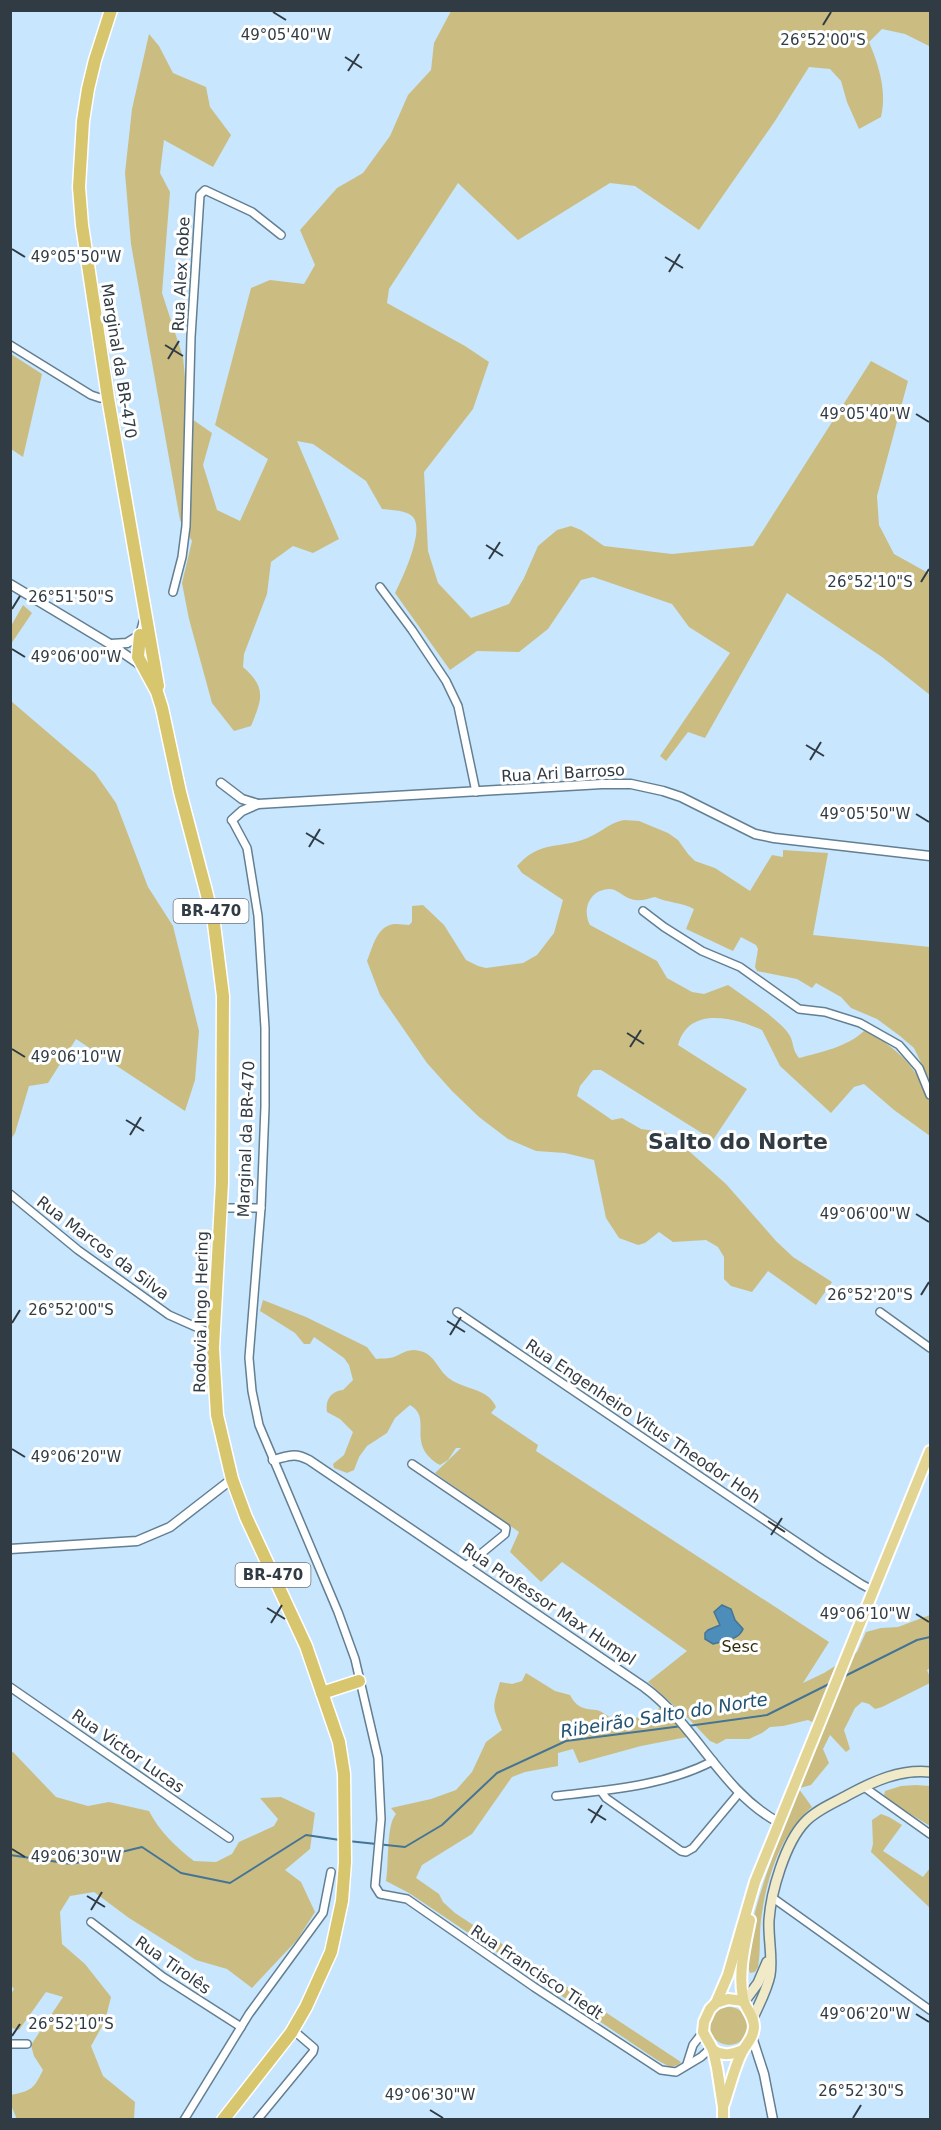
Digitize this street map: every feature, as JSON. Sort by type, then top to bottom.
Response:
[{"type":"highway","name":"Marginal da BR-470","points":[[111,10],[97,51],[82,121],[79,173],[82,225],[108,398],[162,708]]},
{"type":"highway","points":[[140,635],[138,657],[157,692],[162,708]]},
{"type":"highway","name":"Rodovia Ingo Hering","points":[[162,708],[214,924],[223,996],[220,1208],[214,1335],[217,1415],[232,1479],[246,1517],[306,1646],[339,1742],[344,1774],[345,1862],[339,1920],[332,1952],[293,2030],[223,2120]]},
{"type":"highway","points":[[322,1693],[359,1681]]},
{"type":"main road","points":[[723,2120],[723,2108],[712,2049],[703,2032],[706,2016],[716,2003],[728,1976],[750,1896],[778,1822],[930,1451]]},
{"type":"main road","points":[[723,2108],[744,2049],[752,2037],[753,2018],[769,1978],[771,1969],[769,1920],[773,1898],[781,1869],[797,1831],[814,1815],[864,1786],[893,1775],[915,1771],[930,1772]]},
{"type":"main road","points":[[753,2018],[744,2002],[742,1961],[765,1859]]},
{"type":"main road","points":[[744,2002],[758,1983],[769,1954]]},
{"type":"main road","points":[[716,2003],[728,1999],[744,2002]]},
{"type":"main road","points":[[712,2049],[722,2055],[733,2054],[744,2049]]},
{"type":"street","name":"Rua Alex Robe","points":[[173,592],[182,557],[186,526],[191,337],[200,195],[205,190],[252,212],[280,235]]},
{"type":"street","points":[[10,345],[92,395],[108,398]]},
{"type":"street","points":[[10,584],[110,644],[142,666]]},
{"type":"street","points":[[380,587],[446,681],[459,706],[476,792]]},
{"type":"street","name":"Marginal da BR-470","points":[[140,635],[146,611]]},
{"type":"street","points":[[110,644],[127,643],[140,635]]},
{"type":"street","points":[[221,783],[242,798],[258,804]]},
{"type":"street","name":"Rua Ari Barroso","points":[[232,820],[242,811],[258,804],[631,784],[681,797],[755,834],[930,856]]},
{"type":"street","name":"Marginal da BR-470","points":[[232,820],[247,848],[258,916],[265,1028],[261,1208],[249,1358],[252,1391],[259,1425],[338,1612],[355,1659],[378,1758],[381,1819],[375,1886]]},
{"type":"street","points":[[643,911],[702,951],[740,967],[799,1009],[825,1012],[860,1023],[899,1046],[919,1068],[930,1095]]},
{"type":"street","name":"Rua Marcos da Silva","points":[[10,1194],[78,1250],[169,1315],[214,1335]]},
{"type":"street","points":[[220,1208],[261,1208]]},
{"type":"street","name":"Rua Engenheiro Vitus Theodor Hoh","points":[[457,1312],[830,1564],[874,1591]]},
{"type":"street","points":[[880,1312],[930,1348]]},
{"type":"street","name":"Rua Professor Max Humpl","points":[[273,1460],[294,1454],[309,1460],[644,1687],[673,1711],[739,1793],[778,1822]]},
{"type":"street","points":[[412,1464],[506,1528],[505,1534],[466,1566]]},
{"type":"street","points":[[10,1549],[137,1541],[170,1527],[232,1479]]},
{"type":"street","name":"Rua Victor Lucas","points":[[10,1687],[229,1838]]},
{"type":"street","points":[[556,1796],[601,1791],[674,1778],[713,1761]]},
{"type":"street","points":[[864,1786],[930,1834]]},
{"type":"street","points":[[601,1791],[606,1798],[681,1851],[686,1852],[693,1848],[739,1793]]},
{"type":"street","points":[[184,2120],[204,2091],[241,2027],[323,1913],[331,1872]]},
{"type":"street","name":"Rua Francisco Tiedt","points":[[375,1886],[380,1894],[407,1899],[534,1987],[661,2070],[676,2072],[712,2049]]},
{"type":"street","points":[[773,1898],[930,2010]]},
{"type":"street","name":"Rua Tirolês","points":[[91,1922],[163,1977],[241,2027]]},
{"type":"street","points":[[257,2120],[313,2052],[314,2048],[293,2030]]},
{"type":"street","points":[[687,2064],[693,2045],[703,2032]]},
{"type":"street","points":[[752,2037],[773,2120]]},
{"type":"street","points":[[10,2044],[27,2044]]},
{"type":"street","points":[[744,2049],[758,2055]]},
{"type":"green space","points":[[451,11],[930,11],[929,46],[905,34],[882,29],[869,42],[881,79],[883,107],[881,117],[859,129],[841,81],[830,69],[809,67],[775,121],[699,230],[635,186],[610,183],[518,240],[458,183],[389,289],[387,303],[465,346],[489,362],[473,409],[424,472],[428,551],[438,583],[471,618],[509,604],[538,546],[557,530],[571,526],[604,546],[672,554],[753,546],[871,361],[908,381],[877,496],[879,525],[894,554],[930,574],[930,695],[882,657],[787,593],[705,738],[688,732],[666,761],[660,756],[730,653],[689,627],[672,604],[593,577],[581,580],[548,629],[519,652],[477,651],[450,670],[395,593],[414,544],[416,524],[413,517],[403,512],[382,509],[366,481],[313,444],[297,441],[339,539],[313,553],[293,546],[271,562],[267,594],[244,654],[243,667],[256,681],[260,694],[260,701],[251,726],[234,731],[212,703],[189,619],[182,583],[192,541],[180,520],[131,244],[125,173],[132,109],[149,34],[159,46],[173,73],[206,87],[210,107],[231,135],[213,167],[164,140],[160,173],[170,192],[162,293],[183,357],[189,417],[212,433],[203,465],[217,510],[240,521],[268,459],[215,425],[251,288],[270,280],[304,284],[315,265],[300,230],[337,188],[363,173],[390,136],[408,95],[431,70],[434,43]]},
{"type":"green space","points":[[11,354],[42,374],[23,457],[11,449]]},
{"type":"green space","points":[[23,605],[32,613],[11,644],[11,626]]},
{"type":"green space","points":[[11,701],[95,773],[116,803],[148,887],[173,926],[199,1031],[195,1080],[185,1111],[76,1039],[48,1083],[29,1086],[15,1133],[11,1139]]},
{"type":"green space","points":[[624,820],[639,821],[668,833],[678,840],[695,861],[715,868],[750,891],[772,855],[783,857],[783,850],[828,853],[813,935],[930,947],[930,1081],[914,1048],[877,1019],[851,1008],[841,997],[816,983],[812,988],[797,979],[757,971],[755,967],[758,949],[756,945],[741,937],[733,951],[686,929],[694,909],[655,897],[634,900],[609,889],[596,893],[587,907],[590,925],[657,961],[667,978],[692,992],[704,994],[728,985],[752,1002],[786,1030],[799,1058],[842,1045],[865,1030],[897,1052],[919,1079],[931,1107],[930,1136],[894,1110],[864,1084],[854,1087],[831,1113],[780,1066],[762,1030],[739,1022],[714,1018],[692,1024],[684,1032],[678,1045],[747,1089],[713,1140],[601,1070],[593,1070],[580,1086],[577,1096],[612,1120],[622,1118],[641,1129],[664,1132],[681,1144],[726,1184],[793,1257],[832,1282],[816,1305],[768,1271],[752,1292],[731,1286],[724,1279],[724,1257],[718,1247],[706,1240],[673,1242],[659,1232],[645,1243],[638,1245],[619,1238],[606,1218],[594,1160],[565,1153],[536,1151],[508,1139],[479,1117],[427,1063],[380,995],[367,961],[375,940],[385,927],[392,924],[409,925],[412,922],[412,906],[423,905],[444,925],[466,960],[478,966],[486,968],[523,963],[537,955],[554,933],[563,900],[522,873],[517,866],[540,849],[587,838]]},
{"type":"green space","name":"Sesc","points":[[263,1300],[306,1317],[367,1347],[376,1359],[392,1358],[413,1350],[425,1353],[450,1379],[488,1396],[496,1407],[491,1413],[538,1445],[536,1451],[829,1642],[803,1683],[857,1652],[866,1632],[898,1627],[930,1615],[930,1668],[927,1670],[930,1683],[875,1709],[862,1702],[855,1708],[844,1730],[850,1749],[846,1752],[830,1735],[823,1749],[829,1763],[811,1785],[800,1788],[797,1787],[825,1728],[808,1720],[770,1727],[749,1739],[726,1739],[717,1744],[710,1741],[648,1682],[687,1651],[562,1562],[541,1582],[510,1552],[519,1532],[435,1473],[461,1448],[456,1448],[448,1460],[440,1465],[429,1457],[421,1440],[420,1417],[410,1405],[395,1418],[387,1433],[367,1446],[354,1470],[347,1473],[334,1468],[333,1464],[344,1455],[353,1432],[340,1419],[327,1412],[327,1404],[332,1394],[343,1390],[353,1380],[349,1365],[344,1358],[314,1337],[310,1344],[304,1344],[295,1333],[260,1311]]},
{"type":"green space","points":[[526,1673],[555,1691],[570,1695],[580,1707],[598,1711],[613,1718],[632,1719],[662,1707],[687,1737],[641,1746],[579,1763],[573,1749],[558,1753],[558,1766],[525,1772],[512,1777],[472,1834],[422,1865],[416,1878],[439,1894],[443,1902],[455,1913],[681,2062],[678,2065],[670,2067],[657,2060],[409,1893],[386,1881],[389,1836],[396,1814],[391,1808],[431,1799],[456,1790],[472,1772],[486,1742],[502,1730],[494,1706],[500,1682],[512,1684],[522,1681]]},
{"type":"green space","points":[[13,1752],[56,1797],[88,1806],[109,1802],[149,1811],[169,1839],[194,1861],[216,1862],[232,1854],[239,1842],[274,1826],[278,1819],[260,1798],[281,1797],[315,1813],[310,1849],[285,1870],[301,1882],[315,1912],[297,1940],[252,1988],[227,1969],[196,1960],[129,1918],[94,1892],[70,1896],[60,1912],[62,1944],[85,1964],[111,1997],[105,2021],[91,2046],[103,2076],[135,2102],[134,2119],[15,2119],[11,2095],[31,2088],[40,2076],[43,2070],[34,2056],[31,2045],[63,1997],[46,1992],[19,2030],[11,2028],[11,1994],[14,1989],[10,1984],[10,1753]]},
{"type":"green space","points":[[901,1786],[930,1786],[930,1826],[892,1803],[884,1795],[885,1791]]},
{"type":"green space","points":[[799,1789],[812,1807],[791,1830],[776,1858],[763,1905],[758,1967],[755,1972],[750,1973],[748,1957],[750,1936],[756,1910],[764,1882]]},
{"type":"green space","points":[[881,1814],[902,1825],[883,1851],[923,1877],[930,1868],[930,1908],[871,1852],[872,1820]]},
{"type":"green space","points":[[729,2007],[736,2008],[742,2013],[747,2019],[747,2033],[742,2039],[736,2044],[729,2045],[722,2044],[716,2039],[711,2033],[710,2026],[711,2019],[716,2013],[722,2008]]},
{"type":"water","points":[[722,1605],[731,1609],[735,1620],[743,1629],[734,1638],[713,1644],[705,1639],[705,1633],[720,1625],[714,1612]]},
{"type":"waterway","name":"Ribeirão Salto do Norte","points":[[843,1677],[917,1640],[930,1637]]},
{"type":"waterway","name":"Ribeirão Salto do Norte","points":[[688,1726],[767,1715],[833,1682]]},
{"type":"waterway","name":"Ribeirão Salto do Norte","points":[[348,1841],[405,1847],[442,1825],[497,1773],[566,1741],[682,1726]]},
{"type":"waterway","name":"Ribeirão Salto do Norte","points":[[10,1855],[72,1864],[142,1847],[181,1873],[230,1883],[306,1835],[340,1840]]},
{"type":"district","name":"Salto do Norte","points":[[738,1141]]}]
